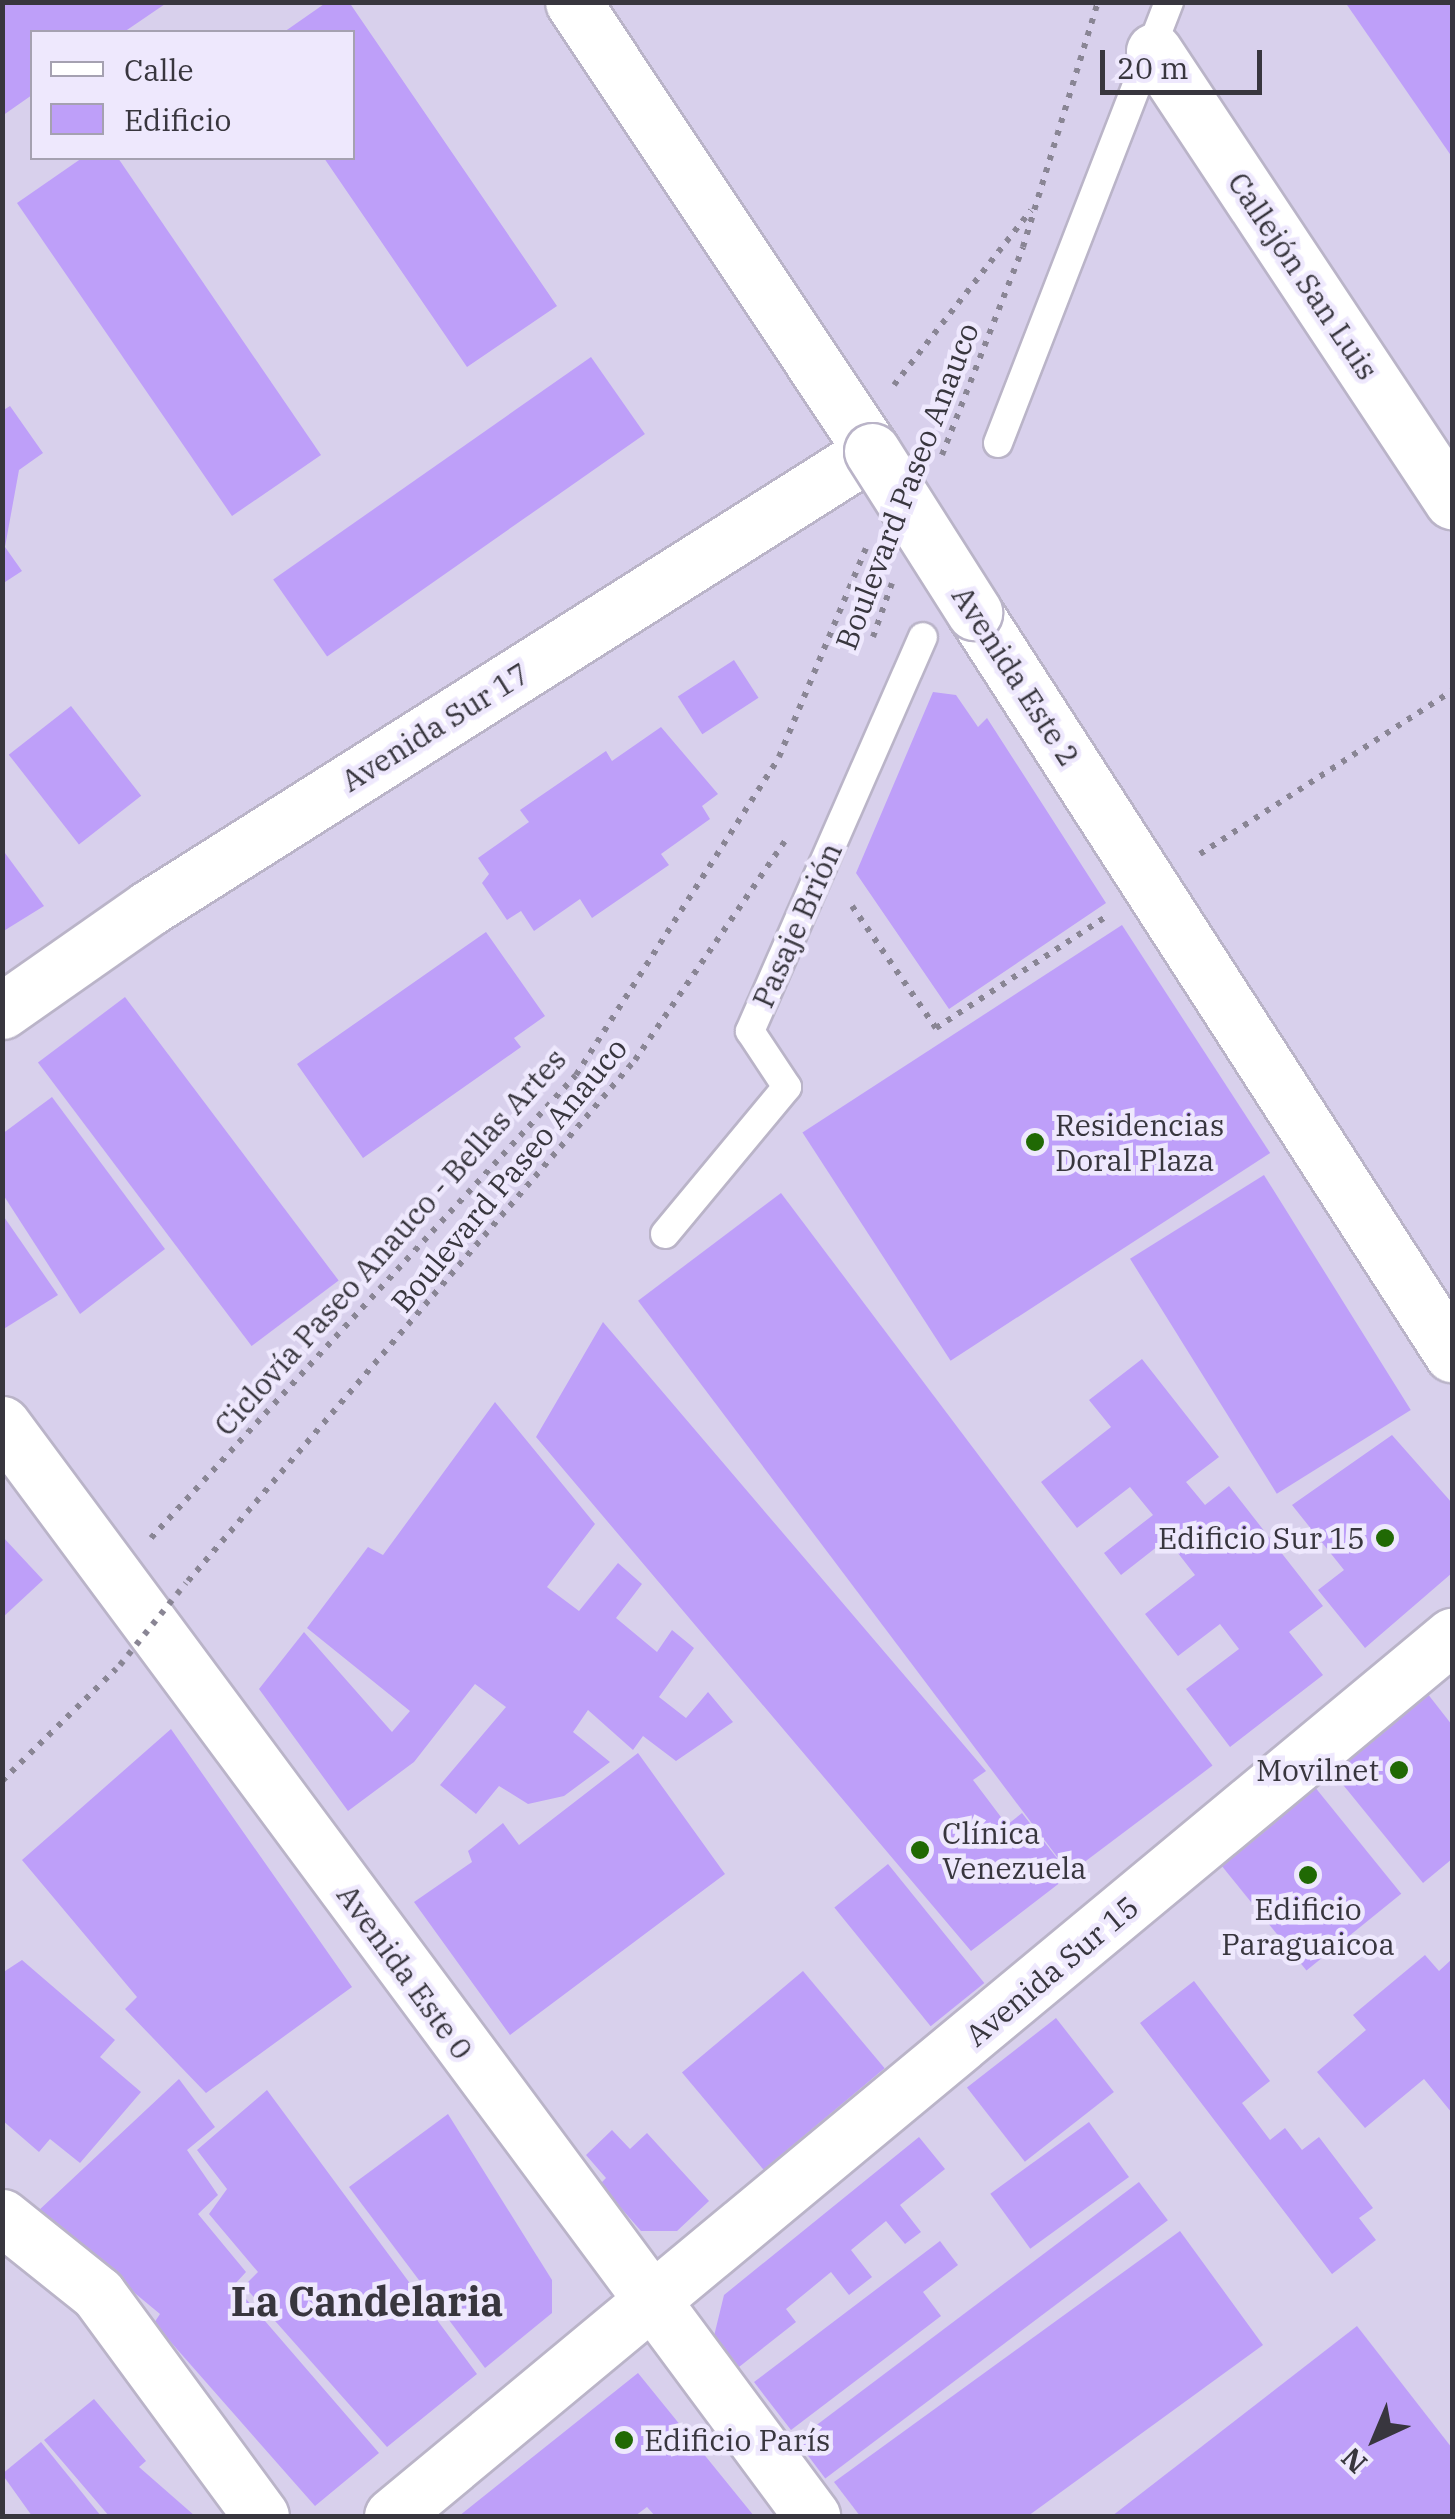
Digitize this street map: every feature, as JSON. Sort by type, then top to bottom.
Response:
[{"type":"street","name":"Avenida Este 2","points":[[574,2],[882,428],[974,612],[1452,1354]]},
{"type":"street","name":"Callejón San Luis","points":[[1162,27],[1452,500]]},
{"type":"street","name":"Avenida Sur 17","points":[[2,1011],[148,908],[882,428]]},
{"type":"street","name":"Avenida Este 0","points":[[2,1424],[652,2306],[812,2516]]},
{"type":"street","name":"Avenida Sur 15","points":[[392,2516],[652,2306],[1452,1636]]},
{"type":"street","points":[[2,2216],[98,2294],[261,2516]]},
{"type":"lane","points":[[998,443],[1162,27]]},
{"type":"lane","name":"Pasaje Brión","points":[[665,1234],[787,1087],[750,1031],[923,637]]},
{"type":"path","name":"Boulevard Paseo Anauco","points":[[936,469],[1036,203],[1098,2]]},
{"type":"path","points":[[882,428],[890,390],[1036,203],[1074,135]]},
{"type":"path","name":"Ciclovía Paseo Anauco - Bellas Artes","points":[[114,1578],[576,1074],[779,757],[867,546]]},
{"type":"path","name":"Boulevard Paseo Anauco","points":[[867,654],[900,562]]},
{"type":"path","points":[[1200,854],[1452,691]]},
{"type":"path","name":"Boulevard Paseo Anauco","points":[[2,1781],[120,1665],[635,1060],[796,826],[824,866]]},
{"type":"path","points":[[824,866],[936,1028],[1120,907]]},
{"type":"shaded area","points":[[3,3],[1452,3],[1452,2516],[3,2516]]},
{"type":"building","points":[[2,2],[168,2],[127,30],[30,30],[30,96],[2,116]]},
{"type":"building","points":[[327,2],[349,2],[557,306],[467,367],[325,160],[355,160],[355,30],[287,30]]},
{"type":"building","points":[[1345,2],[1452,2],[1452,157]]},
{"type":"building","points":[[79,160],[119,160],[321,455],[232,516],[17,203]]},
{"type":"building","points":[[591,357],[645,434],[327,657],[273,580]]},
{"type":"building","points":[[10,406],[43,453],[19,470],[5,547],[22,571],[2,584],[2,411]]},
{"type":"building","points":[[734,660],[759,698],[702,734],[678,696]]},
{"type":"building","points":[[933,692],[956,695],[978,727],[987,718],[1106,903],[949,1009],[856,873]]},
{"type":"building","points":[[71,706],[141,796],[79,844],[9,755]]},
{"type":"building","points":[[661,727],[718,794],[702,806],[710,819],[661,854],[669,865],[592,918],[580,899],[534,931],[521,911],[507,920],[482,883],[489,874],[478,858],[529,822],[520,810],[606,751],[612,761]]},
{"type":"building","points":[[2,849],[44,906],[2,932]]},
{"type":"building","name":"Residencias Doral Plaza","points":[[1122,925],[1270,1153],[951,1361],[802,1133]]},
{"type":"building","points":[[486,932],[545,1016],[514,1038],[521,1047],[363,1158],[297,1064]]},
{"type":"building","points":[[125,997],[339,1281],[252,1346],[38,1063]]},
{"type":"building","points":[[52,1097],[165,1249],[80,1314],[2,1193],[2,1134]]},
{"type":"building","points":[[1264,1175],[1411,1410],[1277,1494],[1130,1259]]},
{"type":"building","points":[[781,1193],[1213,1766],[1070,1873],[638,1301]]},
{"type":"building","points":[[2,1214],[58,1295],[2,1330]]},
{"type":"building","points":[[603,1322],[986,1771],[973,1780],[1007,1825],[1022,1813],[1070,1875],[971,1951],[536,1437]]},
{"type":"building","points":[[1142,1359],[1219,1457],[1186,1482],[1205,1505],[1229,1486],[1323,1606],[1289,1632],[1323,1675],[1230,1747],[1186,1689],[1239,1649],[1220,1624],[1178,1656],[1145,1614],[1195,1575],[1167,1539],[1121,1575],[1104,1553],[1153,1515],[1130,1487],[1077,1528],[1041,1482],[1111,1427],[1089,1400]]},
{"type":"building","points":[[495,1402],[595,1524],[547,1587],[579,1611],[618,1563],[642,1584],[616,1618],[657,1652],[672,1630],[694,1648],[659,1697],[686,1718],[708,1692],[733,1722],[676,1761],[643,1736],[633,1750],[588,1710],[573,1732],[610,1762],[564,1796],[528,1804],[499,1786],[476,1814],[440,1785],[506,1707],[475,1684],[414,1762],[348,1811],[259,1689],[304,1632],[392,1732],[410,1711],[307,1628],[368,1547],[383,1555]]},
{"type":"building","name":"Edificio Sur 15","points":[[1392,1435],[1452,1503],[1452,1573],[1365,1648],[1318,1590],[1344,1570],[1292,1505]]},
{"type":"building","points":[[2,1536],[43,1580],[2,1618]]},
{"type":"building","points":[[1427,1693],[1452,1725],[1452,1859],[1423,1883],[1331,1770]]},
{"type":"building","points":[[171,1729],[352,1987],[206,2093],[125,2009],[137,1997],[22,1860]]},
{"type":"building","points":[[638,1753],[725,1874],[510,2035],[414,1902],[472,1862],[468,1851],[503,1823],[519,1845]]},
{"type":"building","name":"Edificio Paraguaicoa","points":[[1310,1781],[1401,1894],[1306,1970],[1215,1858]]},
{"type":"building","points":[[888,1864],[984,1983],[931,2026],[834,1907]]},
{"type":"building","points":[[1425,1955],[1439,1971],[1452,1959],[1452,2113],[1424,2079],[1365,2128],[1317,2072],[1366,2030],[1353,2015]]},
{"type":"building","points":[[22,1960],[115,2040],[100,2057],[141,2092],[80,2163],[50,2139],[39,2152],[2,2120],[2,1973]]},
{"type":"building","points":[[803,1971],[885,2068],[764,2170],[682,2073]]},
{"type":"building","points":[[1194,1981],[1270,2081],[1242,2103],[1270,2140],[1285,2128],[1302,2150],[1319,2137],[1373,2208],[1359,2218],[1376,2240],[1332,2274],[1140,2023]]},
{"type":"building","points":[[1056,2018],[1114,2092],[1025,2162],[967,2088]]},
{"type":"building","points":[[179,2079],[215,2127],[187,2150],[218,2195],[198,2214],[246,2272],[234,2285],[379,2453],[315,2506],[154,2323],[160,2314],[37,2212]]},
{"type":"building","points":[[267,2090],[477,2374],[387,2447],[244,2286],[258,2272],[209,2214],[227,2189],[197,2150]]},
{"type":"building","points":[[448,2114],[552,2280],[552,2313],[485,2368],[349,2187]]},
{"type":"building","points":[[1089,2122],[1129,2177],[1030,2249],[990,2194]]},
{"type":"building","points":[[612,2130],[630,2149],[647,2133],[709,2201],[677,2231],[641,2231],[600,2184],[606,2178],[586,2155]]},
{"type":"building","points":[[919,2137],[945,2169],[900,2205],[921,2232],[905,2244],[886,2221],[851,2250],[872,2277],[849,2295],[831,2272],[786,2309],[796,2322],[739,2367],[714,2336],[724,2295]]},
{"type":"building","points":[[1139,2182],[1168,2220],[825,2479],[796,2440]]},
{"type":"building","points":[[1180,2231],[1263,2345],[1028,2516],[860,2516],[834,2482]]},
{"type":"building","points":[[940,2241],[958,2265],[923,2292],[941,2316],[791,2430],[754,2382]]},
{"type":"building","points":[[1357,2326],[1452,2448],[1452,2516],[1112,2516]]},
{"type":"building","name":"Edificio París","points":[[638,2373],[754,2516],[655,2516],[647,2507],[635,2516],[459,2516]]},
{"type":"building","points":[[94,2399],[146,2461],[139,2467],[195,2516],[109,2516],[44,2440]]},
{"type":"building","points":[[41,2442],[101,2516],[32,2516],[2,2474]]},
{"type":"place","name":"Residencias Doral Plaza","points":[[1035,1142]]},
{"type":"place","name":"Edificio Sur 15","points":[[1385,1538]]},
{"type":"place","name":"Movilnet","points":[[1399,1770]]},
{"type":"place","name":"Clínica Venezuela","points":[[920,1850]]},
{"type":"place","name":"Edificio Paraguaicoa","points":[[1308,1875]]},
{"type":"place","name":"Edificio París","points":[[624,2440]]},
{"type":"district","name":"La Candelaria","points":[[367,2301]]}]
